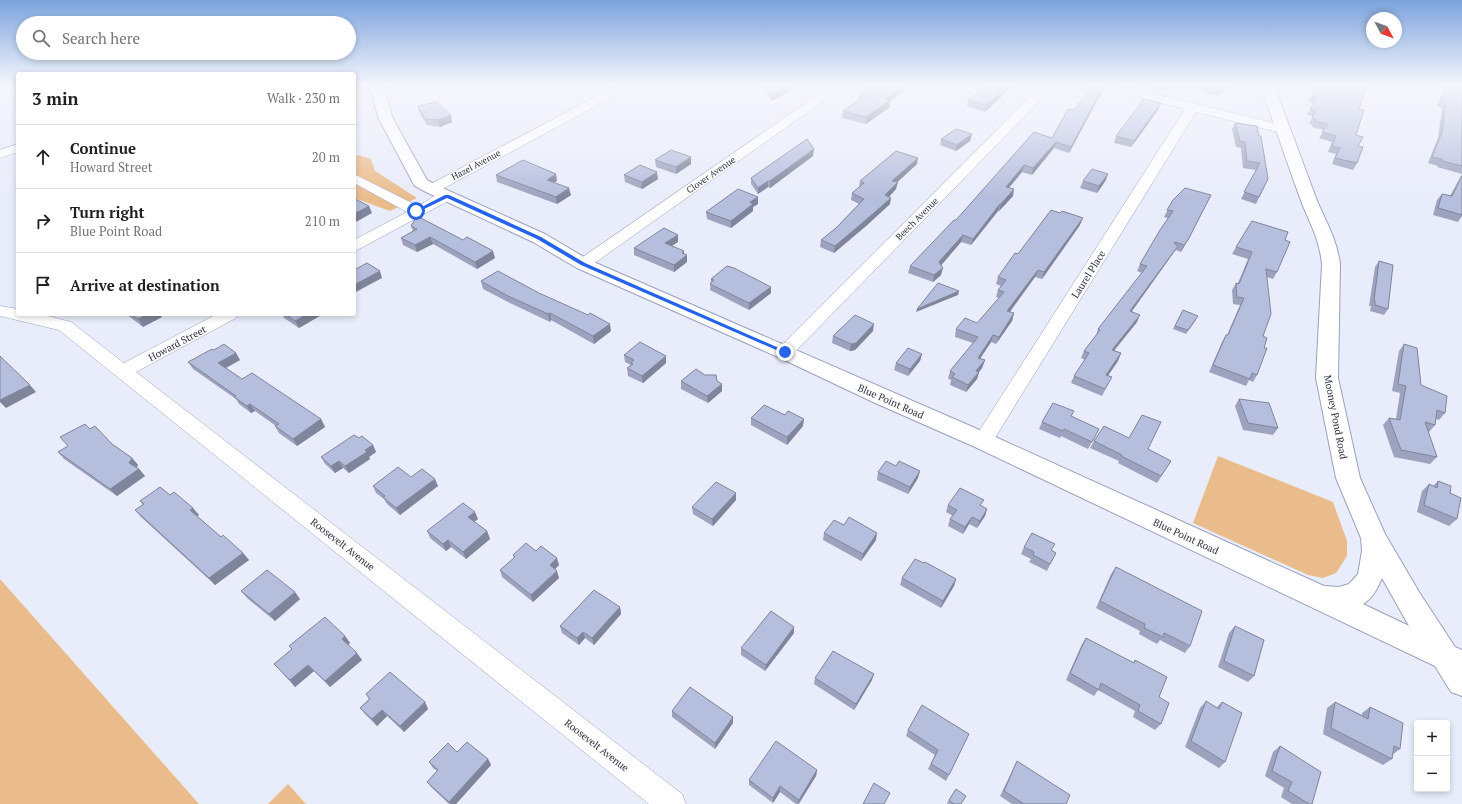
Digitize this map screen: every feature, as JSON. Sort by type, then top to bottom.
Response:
[{"type":"street","name":"Blue Point Road","points":[[388,123],[421,183],[439,193],[539,238],[583,264],[785,352],[881,397],[983,440],[1454,660]]},
{"type":"street","name":"Hazel Avenue","points":[[439,193],[562,123]]},
{"type":"street","name":"Clover Avenue","points":[[583,264],[786,123]]},
{"type":"street","name":"Beech Avenue","points":[[785,352],[1012,123]]},
{"type":"street","name":"Laurel Place","points":[[983,440],[1183,123]]},
{"type":"street","points":[[1254,123],[1282,129]]},
{"type":"street","name":"Mooney Pond Road","points":[[1280,123],[1309,200],[1324,232],[1329,248],[1331,264],[1327,378],[1348,478],[1374,538],[1410,601],[1454,660],[1462,682]]},
{"type":"street","points":[[0,154],[16,149]]},
{"type":"street","points":[[356,179],[416,211]]},
{"type":"street","points":[[356,245],[416,211],[439,193]]},
{"type":"street","name":"Roosevelt Avenue","points":[[0,311],[16,314]]},
{"type":"street","name":"Roosevelt Avenue","points":[[25,316],[65,326],[672,804]]},
{"type":"street","name":"Howard Street","points":[[124,371],[226,316]]},
{"type":"street","points":[[1318,597],[1341,600],[1352,598],[1360,593],[1365,587],[1374,562],[1374,538]]},
{"type":"shaded area","points":[[359,155],[371,159],[375,171],[417,198],[390,211],[356,199],[356,156]]},
{"type":"shaded area","points":[[1218,456],[1333,502],[1347,541],[1347,556],[1336,573],[1323,578],[1308,575],[1193,523]]},
{"type":"shaded area","points":[[0,579],[199,804],[0,804]]},
{"type":"shaded area","points":[[288,784],[306,804],[268,804]]},
{"type":"building","points":[[1061,123],[1084,123],[1071,147],[1056,142],[1033,168],[1024,165],[1006,187],[1014,189],[1000,204],[973,239],[963,235],[939,262],[943,268],[934,275],[910,266],[954,220],[956,220],[1034,132],[1052,138]]},
{"type":"building","points":[[1126,123],[1147,123],[1134,141],[1116,136]]},
{"type":"building","points":[[1235,123],[1257,126],[1259,136],[1261,136],[1268,179],[1259,197],[1244,192],[1260,163],[1247,161],[1245,142],[1240,141]]},
{"type":"building","points":[[1322,123],[1360,123],[1356,135],[1363,137],[1358,146],[1363,147],[1357,163],[1335,158],[1340,148],[1332,146],[1336,136],[1322,132],[1328,124]]},
{"type":"building","points":[[1443,123],[1462,123],[1462,166],[1432,157],[1442,132]]},
{"type":"building","points":[[956,129],[972,134],[957,145],[941,139]]},
{"type":"building","points":[[807,139],[814,149],[758,188],[751,178]]},
{"type":"building","points":[[671,150],[691,157],[676,167],[655,160]]},
{"type":"building","points":[[896,151],[918,158],[892,181],[898,182],[885,195],[891,198],[835,246],[821,240],[836,228],[864,199],[852,193],[864,183],[860,181]]},
{"type":"building","points":[[523,160],[556,174],[547,180],[569,188],[556,197],[496,175]]},
{"type":"building","points":[[640,165],[657,172],[642,182],[624,175]]},
{"type":"building","points":[[1092,169],[1108,174],[1099,186],[1083,181]]},
{"type":"building","points":[[1462,176],[1462,215],[1438,208],[1442,194],[1452,196]]},
{"type":"building","points":[[1185,188],[1211,195],[1188,240],[1184,245],[1174,243],[1178,246],[1130,311],[1140,315],[1112,350],[1121,353],[1106,375],[1112,377],[1105,389],[1074,376],[1089,353],[1084,351],[1100,330],[1098,329],[1147,266],[1140,264],[1173,211],[1167,210],[1173,200]]},
{"type":"building","points":[[738,189],[758,197],[750,202],[753,204],[731,221],[706,212]]},
{"type":"building","points":[[356,200],[369,206],[356,213]]},
{"type":"building","points":[[1051,210],[1060,213],[1062,211],[1083,218],[1044,272],[1038,270],[1007,311],[1014,313],[999,337],[993,335],[978,358],[985,360],[976,371],[979,372],[968,385],[952,377],[955,374],[950,371],[978,337],[956,329],[965,318],[977,323],[1004,292],[998,290],[1006,280],[998,277],[1015,253],[1018,254]]},
{"type":"building","points":[[417,216],[463,240],[467,237],[493,251],[475,262],[430,237],[415,245],[401,238],[417,229],[411,226]]},
{"type":"building","points":[[1252,221],[1288,232],[1285,240],[1290,242],[1277,272],[1266,269],[1271,314],[1263,336],[1267,338],[1264,348],[1267,348],[1257,375],[1252,373],[1250,379],[1213,365],[1244,298],[1237,297],[1236,283],[1239,284],[1252,252],[1236,247]]},
{"type":"building","points":[[664,228],[678,235],[665,243],[684,251],[682,253],[687,255],[674,265],[634,248]]},
{"type":"building","points":[[1379,261],[1393,265],[1388,309],[1375,305],[1374,300]]},
{"type":"building","points":[[367,263],[380,271],[356,284],[356,269]]},
{"type":"building","points":[[727,266],[734,268],[771,287],[749,303],[710,284],[714,280],[711,279]]},
{"type":"building","points":[[498,271],[539,293],[588,315],[590,313],[610,324],[593,336],[550,313],[548,314],[508,296],[481,281]]},
{"type":"building","points":[[938,283],[959,291],[917,309]]},
{"type":"building","points":[[1183,310],[1198,316],[1188,330],[1175,326]]},
{"type":"building","points":[[855,315],[874,324],[856,343],[851,344],[833,336]]},
{"type":"building","points":[[133,316],[145,316],[138,319]]},
{"type":"building","points":[[288,316],[304,316],[295,321]]},
{"type":"building","points":[[640,342],[666,356],[642,376],[627,368],[633,364],[631,363],[634,360],[624,355]]},
{"type":"building","points":[[224,344],[236,353],[218,363],[242,379],[252,373],[321,419],[293,439],[275,426],[279,424],[250,404],[247,406],[234,397],[236,396],[188,362]]},
{"type":"building","points":[[1404,344],[1417,348],[1421,385],[1447,396],[1445,413],[1437,410],[1435,425],[1425,422],[1437,457],[1401,450],[1389,418],[1400,420],[1406,386],[1398,384]]},
{"type":"building","points":[[908,348],[922,354],[910,369],[896,363]]},
{"type":"building","points":[[0,356],[30,385],[0,400]]},
{"type":"building","points":[[696,369],[705,375],[716,375],[717,381],[722,384],[707,396],[681,381]]},
{"type":"building","points":[[1239,399],[1269,403],[1278,428],[1248,423]]},
{"type":"building","points":[[1053,403],[1074,411],[1071,416],[1099,429],[1092,442],[1064,429],[1063,431],[1042,422]]},
{"type":"building","points":[[764,405],[785,415],[788,411],[804,419],[787,437],[751,418]]},
{"type":"building","points":[[1142,415],[1161,422],[1148,449],[1171,461],[1161,476],[1094,441],[1104,426],[1129,438]]},
{"type":"building","points":[[85,424],[90,429],[95,426],[112,444],[132,458],[129,463],[139,469],[110,489],[58,452],[68,446],[60,437]]},
{"type":"building","points":[[354,435],[359,438],[362,436],[373,445],[365,450],[367,452],[345,466],[339,461],[331,466],[321,457]]},
{"type":"building","points":[[886,461],[896,466],[899,461],[920,471],[910,487],[878,472]]},
{"type":"building","points":[[398,467],[411,477],[422,469],[435,479],[396,508],[373,486]]},
{"type":"building","points":[[1438,481],[1451,486],[1450,493],[1461,498],[1457,519],[1424,505],[1429,484],[1437,488]]},
{"type":"building","points":[[716,482],[736,493],[712,519],[692,507]]},
{"type":"building","points":[[160,487],[170,495],[174,492],[193,508],[190,510],[221,537],[223,535],[243,553],[209,578],[135,510],[144,504],[140,501]]},
{"type":"building","points":[[960,488],[984,500],[980,505],[987,509],[980,521],[972,517],[965,527],[950,519],[957,510],[948,505]]},
{"type":"building","points":[[463,503],[475,512],[468,517],[487,531],[463,552],[448,540],[443,544],[427,531]]},
{"type":"building","points":[[849,517],[877,533],[863,554],[824,533],[834,520],[844,525]]},
{"type":"building","points":[[1032,533],[1055,544],[1051,550],[1056,553],[1050,564],[1033,555],[1034,552],[1024,547]]},
{"type":"building","points":[[526,543],[536,551],[541,546],[557,558],[550,565],[557,571],[531,595],[500,570],[515,557],[513,555]]},
{"type":"building","points":[[915,559],[924,563],[925,562],[956,579],[943,601],[902,578]]},
{"type":"building","points":[[1116,567],[1202,611],[1190,646],[1164,633],[1163,637],[1144,628],[1145,624],[1100,601]]},
{"type":"building","points":[[267,570],[295,592],[269,614],[241,591]]},
{"type":"building","points":[[594,590],[620,607],[592,638],[583,632],[577,638],[560,626]]},
{"type":"building","points":[[771,611],[794,627],[766,665],[741,648]]},
{"type":"building","points":[[325,617],[345,636],[342,639],[357,653],[325,681],[308,665],[290,680],[274,664],[292,649],[289,646]]},
{"type":"building","points":[[1235,626],[1264,640],[1254,676],[1224,661]]},
{"type":"building","points":[[1086,638],[1134,663],[1135,660],[1167,677],[1159,697],[1169,703],[1161,724],[1138,711],[1140,705],[1101,683],[1099,690],[1070,673]]},
{"type":"building","points":[[833,651],[874,674],[856,704],[815,678]]},
{"type":"building","points":[[390,672],[425,702],[400,726],[382,710],[372,719],[360,708],[370,699],[366,694]]},
{"type":"building","points":[[690,687],[733,717],[715,743],[672,711]]},
{"type":"building","points":[[1206,701],[1219,709],[1222,702],[1242,713],[1225,762],[1191,741]]},
{"type":"building","points":[[1335,702],[1368,719],[1370,707],[1403,723],[1400,749],[1394,746],[1392,759],[1331,728]]},
{"type":"building","points":[[922,705],[969,734],[949,775],[931,764],[938,750],[908,730]]},
{"type":"building","points":[[776,741],[817,770],[799,800],[780,786],[773,798],[749,780]]},
{"type":"building","points":[[467,742],[488,759],[449,802],[427,782],[438,770],[429,762],[448,743],[457,752]]},
{"type":"building","points":[[1280,746],[1321,772],[1312,804],[1309,804],[1288,791],[1292,782],[1272,771]]},
{"type":"building","points":[[1017,761],[1070,795],[1066,804],[1024,804],[1004,791]]},
{"type":"building","points":[[874,783],[890,793],[884,804],[863,804]]},
{"type":"building","points":[[956,789],[966,796],[961,804],[954,804],[949,800]]},
{"type":"route","points":[[416,211],[447,196],[539,238],[583,264],[785,352]]}]
